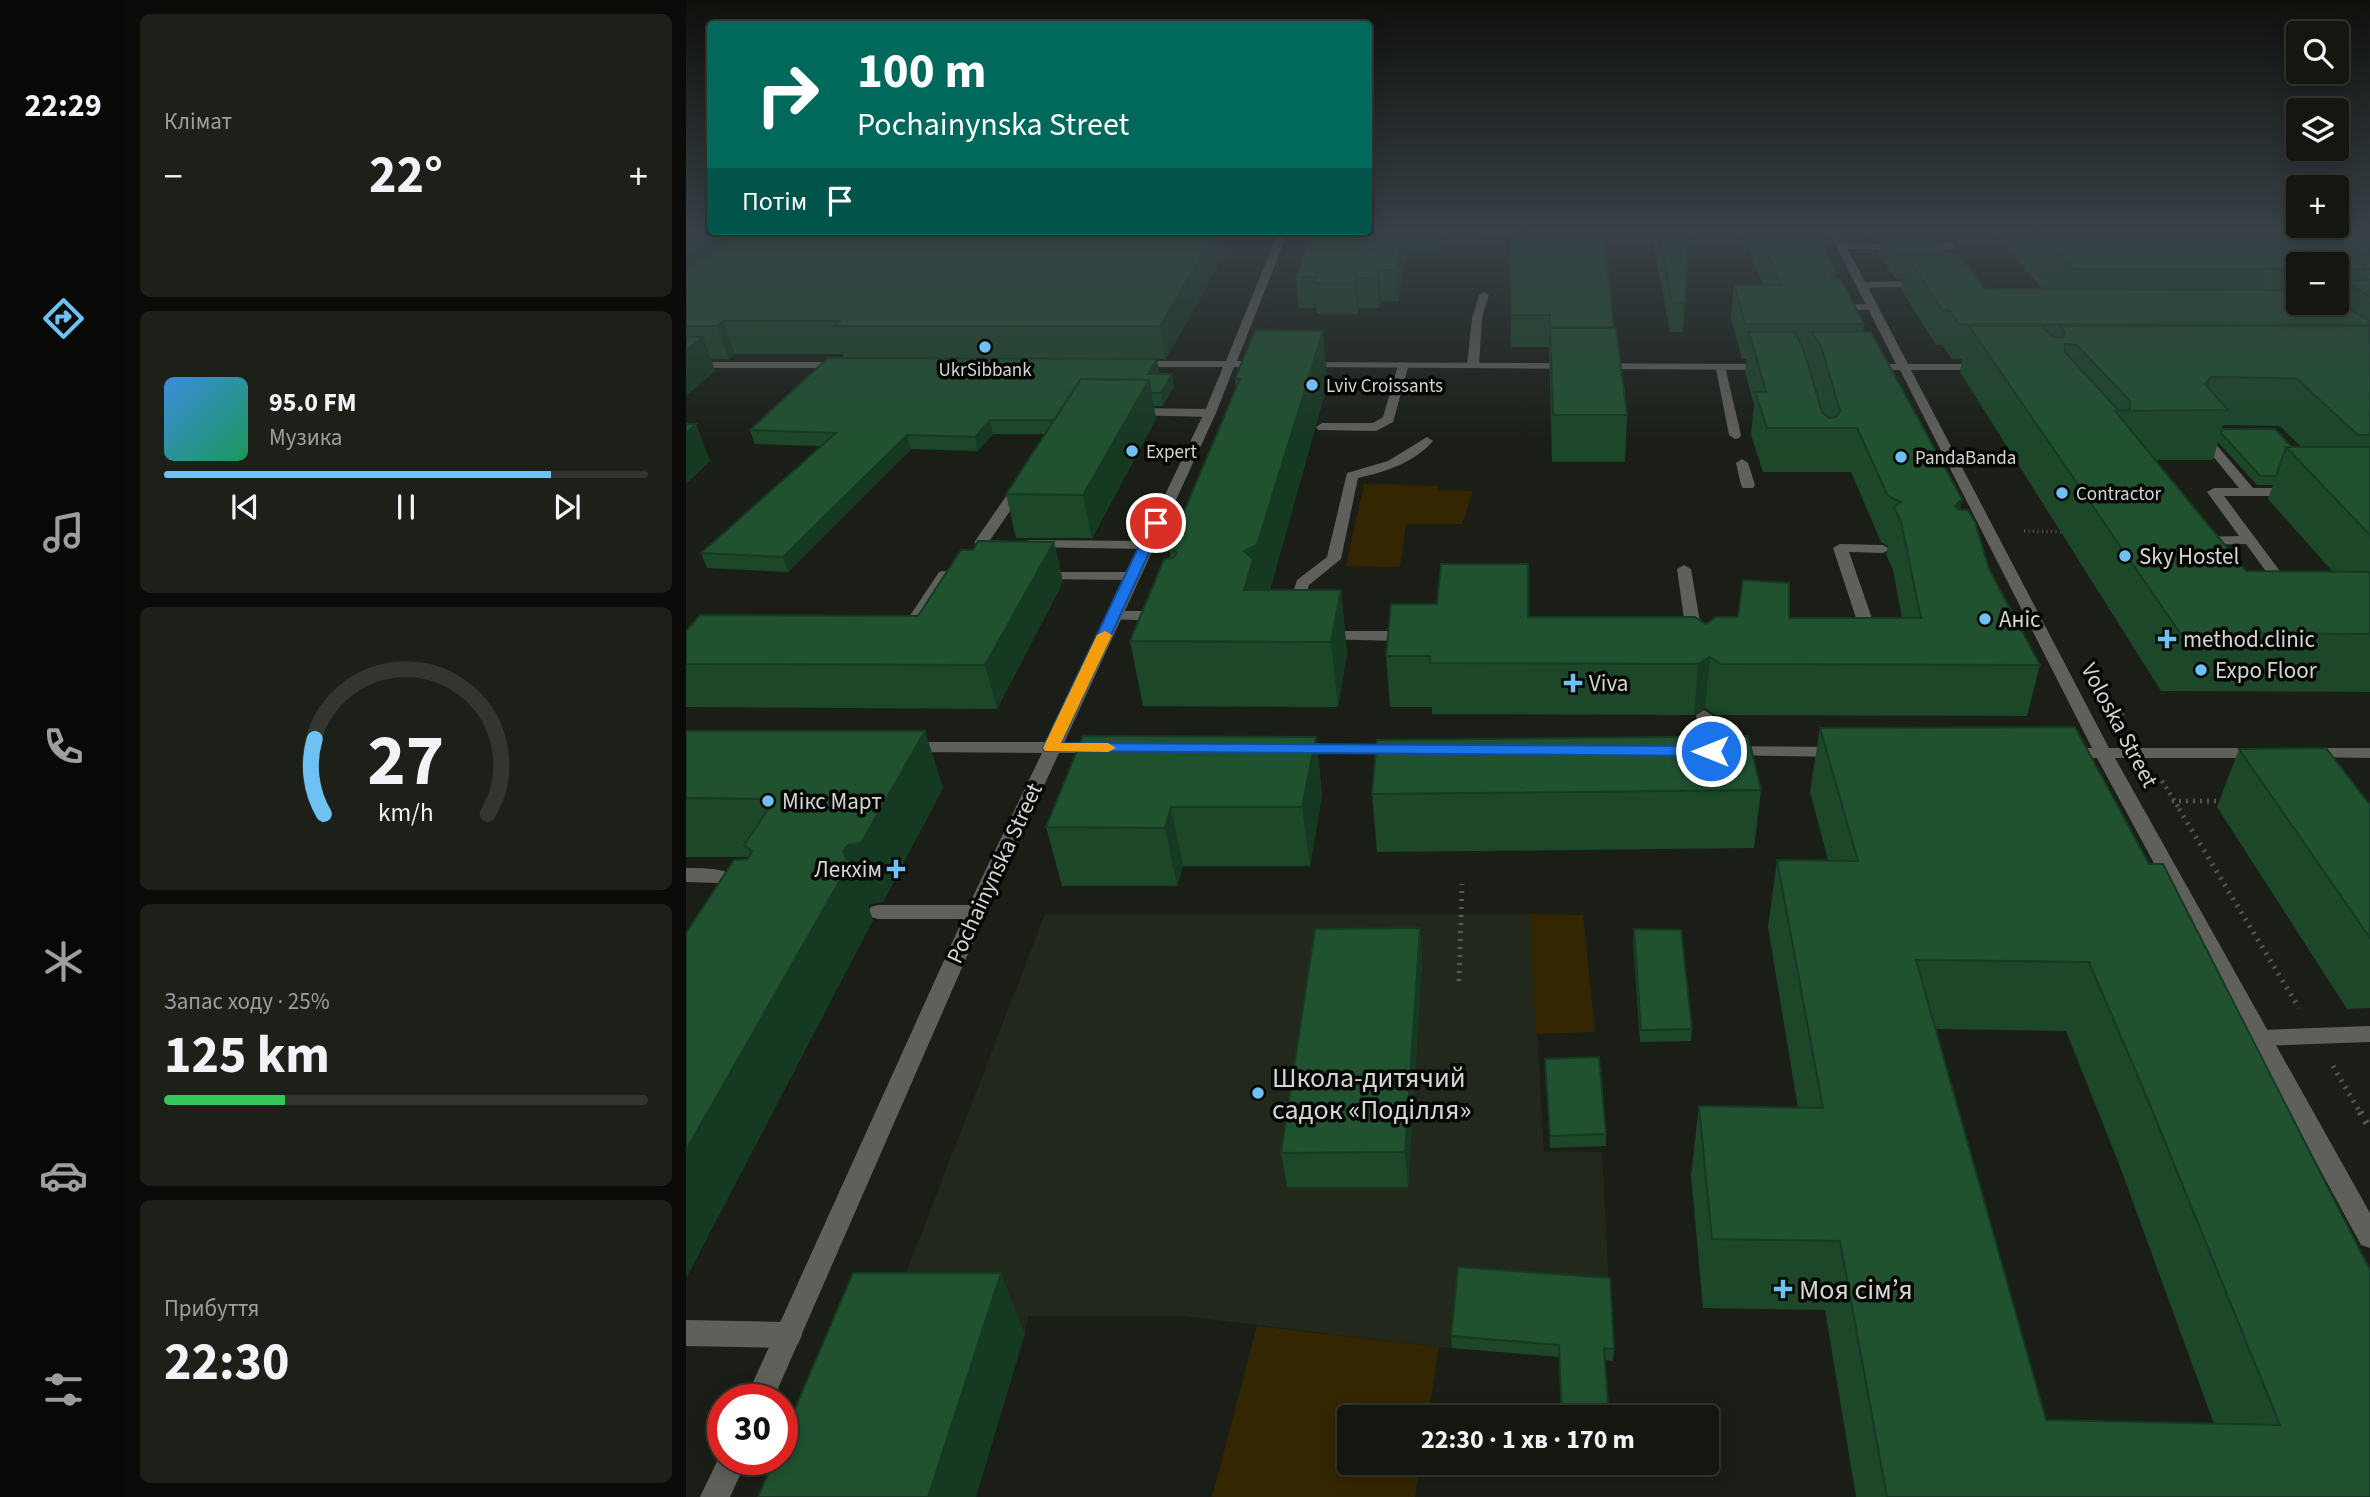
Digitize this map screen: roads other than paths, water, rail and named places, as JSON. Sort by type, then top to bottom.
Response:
[{"type":"street","name":"Pochainynska Street","points":[[766,1384],[976,912],[1210,413],[1255,302]]},
{"type":"street","points":[[1473,365],[1477,318],[1482,302]]},
{"type":"street","name":"Voloska Street","points":[[1870,302],[2104,753],[2370,1237]]},
{"type":"street","points":[[1834,308],[1873,307]]},
{"type":"street","points":[[1123,364],[1281,364]]},
{"type":"street","points":[[1294,364],[1784,367]]},
{"type":"street","points":[[1322,427],[1376,427],[1390,419],[1403,364]]},
{"type":"street","points":[[686,365],[864,365]]},
{"type":"street","points":[[1719,366],[1735,435]]},
{"type":"street","points":[[1850,367],[1998,367]]},
{"type":"street","points":[[1121,412],[1210,413]]},
{"type":"street","points":[[2211,431],[2198,431],[2249,492]]},
{"type":"street","points":[[1289,618],[1302,583],[1334,559],[1352,476],[1412,455],[1427,441]]},
{"type":"street","points":[[1742,463],[1748,485]]},
{"type":"street","points":[[1027,476],[980,544],[1146,545]]},
{"type":"street","points":[[2291,595],[2214,492],[2310,492]]},
{"type":"street","points":[[2194,552],[2187,541],[2250,540]]},
{"type":"street","points":[[1868,630],[1840,548],[1883,549]]},
{"type":"street","points":[[1978,552],[2000,552]]},
{"type":"street","points":[[1684,569],[1686,624],[1699,656]]},
{"type":"street","points":[[903,638],[944,575],[983,575]]},
{"type":"street","points":[[1023,576],[1132,576]]},
{"type":"street","points":[[1113,616],[1177,615]]},
{"type":"street","points":[[1312,636],[1401,636]]},
{"type":"street","points":[[1704,715],[1704,751],[1856,752]]},
{"type":"street","points":[[890,747],[1120,748]]},
{"type":"street","points":[[1282,748],[1419,749]]},
{"type":"street","points":[[2043,752],[2370,753]]},
{"type":"street","points":[[2319,753],[2333,772]]},
{"type":"street","points":[[686,875],[714,876],[733,881],[748,895],[748,904]]},
{"type":"street","points":[[878,912],[976,912]]},
{"type":"street","points":[[2261,1038],[2370,1034]]},
{"type":"street","points":[[686,1333],[789,1335]]},
{"type":"street","points":[[715,1497],[725,1475]]},
{"type":"place","name":"UkrSibbank","points":[[985,347]]},
{"type":"place","name":"Lviv Croissants","points":[[1312,385]]},
{"type":"place","name":"Expert","points":[[1132,451]]},
{"type":"place","name":"PandaBanda","points":[[1901,457]]},
{"type":"place","name":"Contractor","points":[[2062,493]]},
{"type":"place","name":"Sky Hostel","points":[[2125,556]]},
{"type":"place","name":"Аніс","points":[[1985,619]]},
{"type":"place","name":"method.clinic","points":[[2167,639]]},
{"type":"place","name":"Expo Floor","points":[[2201,670]]},
{"type":"place","name":"Viva","points":[[1573,683]]},
{"type":"place","name":"Мікс Март","points":[[768,801]]},
{"type":"place","name":"Лекхім","points":[[896,869]]},
{"type":"place","name":"Школа-дитячий садок «Поділля»","points":[[1258,1093]]},
{"type":"place","name":"Моя сім’я","points":[[1783,1289]]}]
